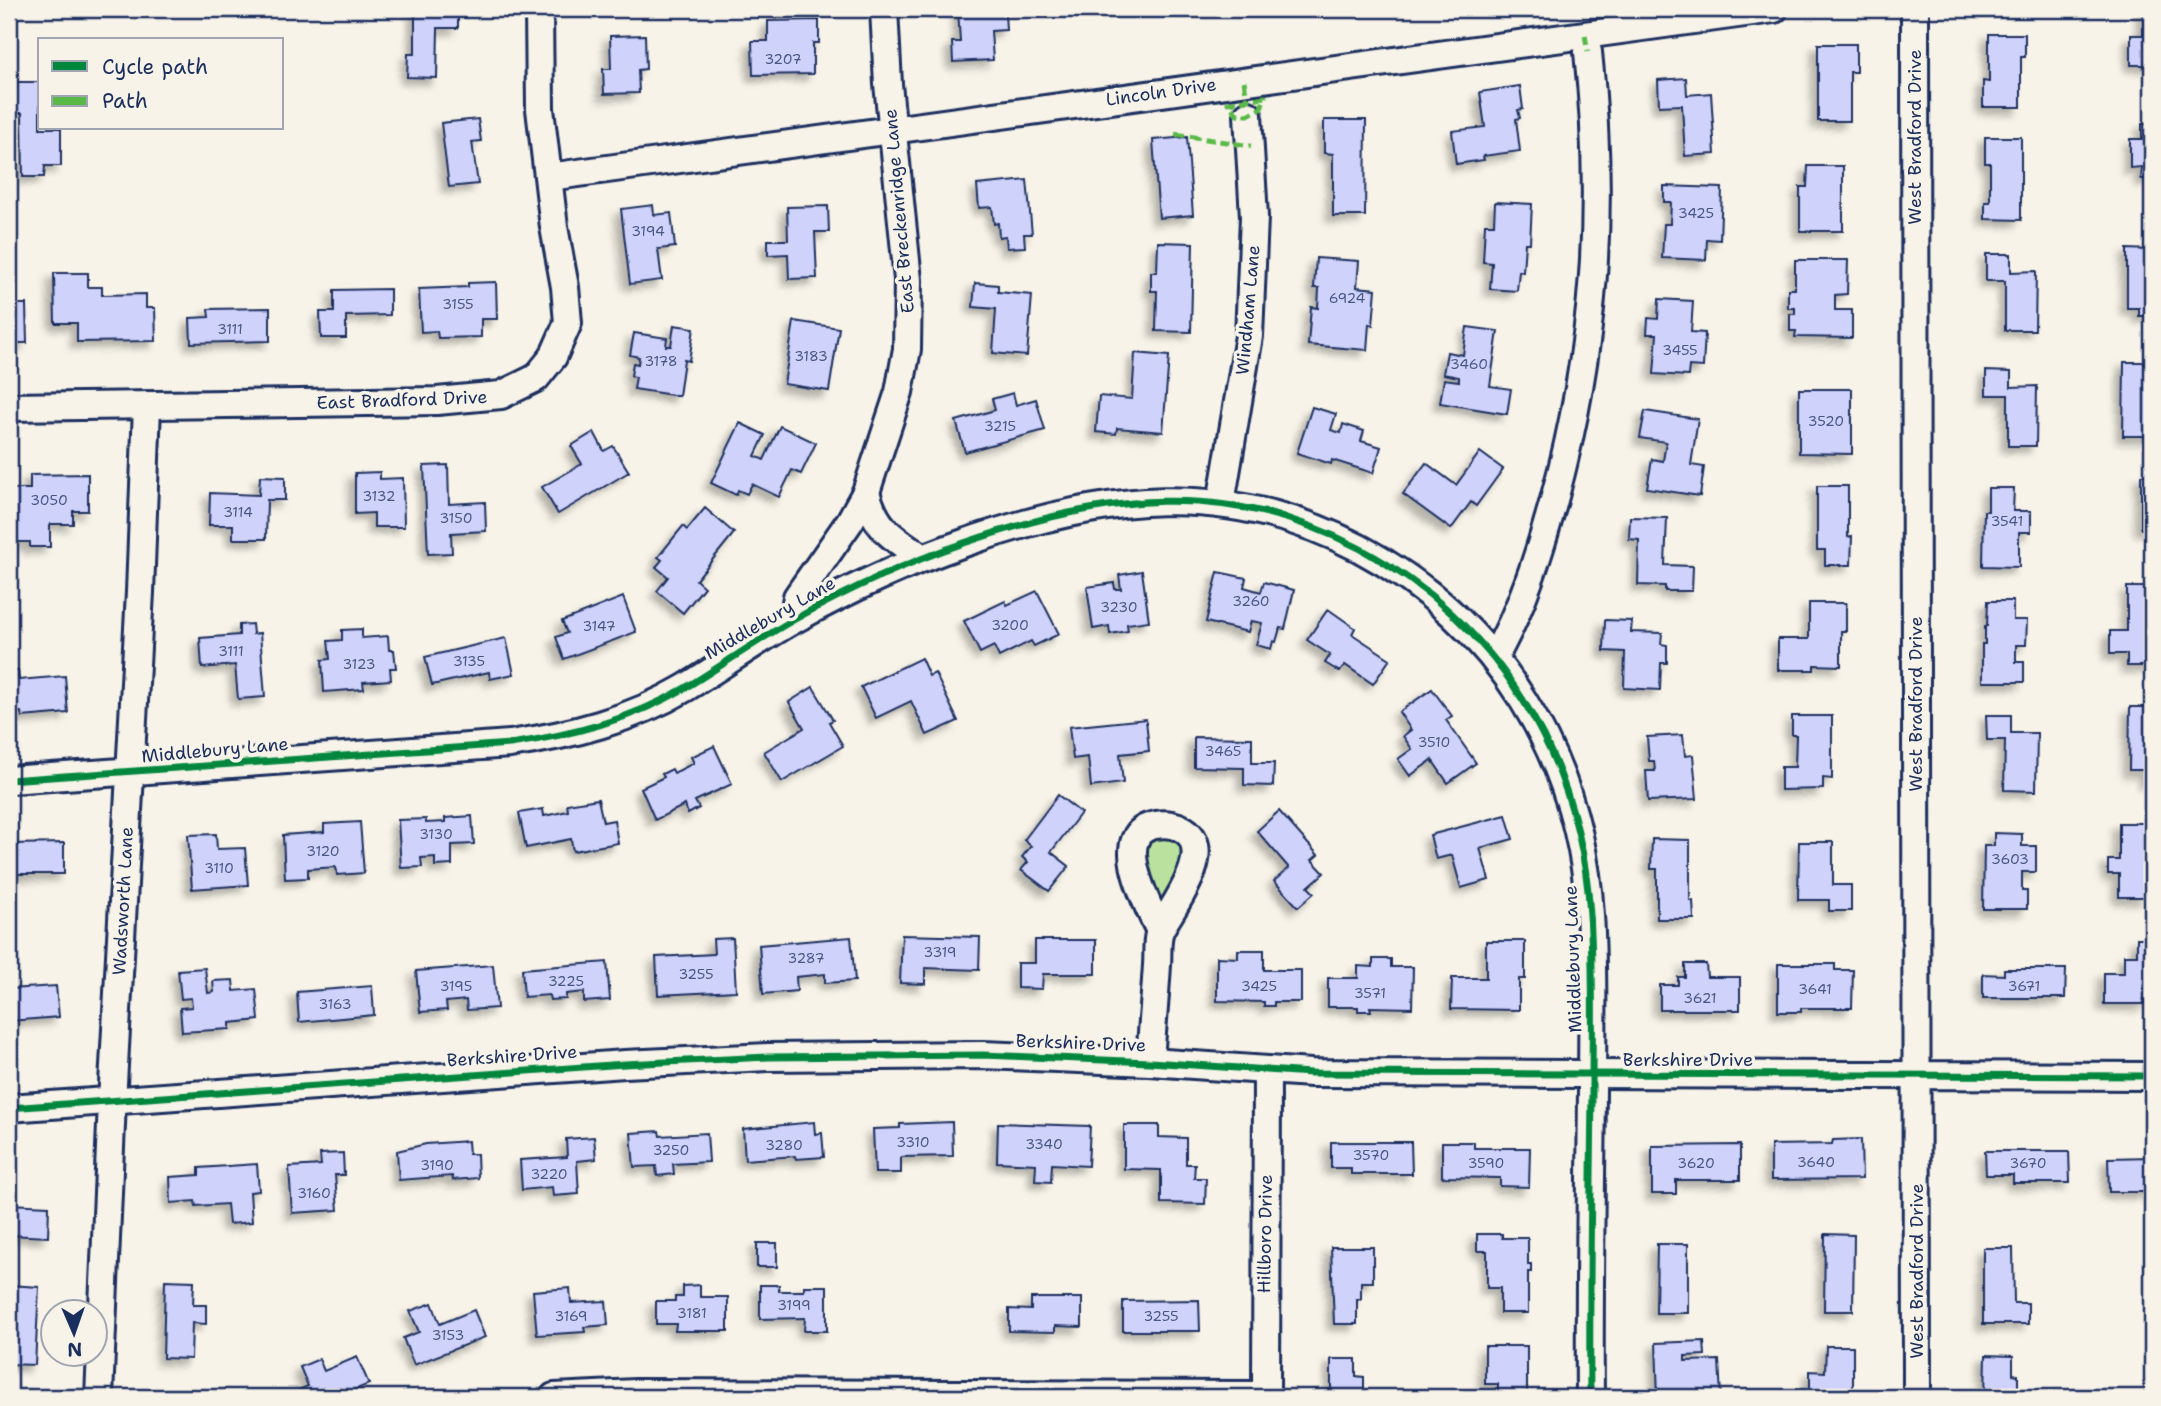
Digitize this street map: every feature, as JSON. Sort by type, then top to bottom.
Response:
[{"type":"street","name":"East Bradford Drive","points":[[9,407],[437,401],[501,395],[536,378],[553,357],[568,323],[540,109],[540,9]]},
{"type":"street","name":"East Breckenridge Lane","points":[[793,620],[797,597],[850,521],[866,492],[899,392],[907,349],[908,280],[884,9]]},
{"type":"street","name":"Lincoln Drive","points":[[549,177],[1774,9]]},
{"type":"street","name":"West Bradford Drive","points":[[1915,11],[1917,1397]]},
{"type":"street","points":[[1494,658],[1519,607],[1538,554],[1575,419],[1585,360],[1596,249],[1596,169],[1588,52]]},
{"type":"street","name":"Windham Lane","points":[[1221,503],[1249,336],[1254,217],[1248,115]]},
{"type":"street","name":"Wadsworth Lane","points":[[99,1397],[147,405]]},
{"type":"street","points":[[866,492],[871,512],[886,533],[923,558]]},
{"type":"street","name":"Middlebury Lane","points":[[9,780],[509,744],[597,727],[684,689],[747,646],[851,589],[923,558],[1030,522],[1089,507],[1148,500],[1221,503],[1278,515],[1333,535],[1380,559],[1425,591],[1459,619],[1494,658],[1535,719],[1550,747],[1572,806],[1590,913],[1590,1397]]},
{"type":"street","points":[[1150,1062],[1160,931]]},
{"type":"street","name":"Berkshire Drive","points":[[9,1108],[625,1064],[768,1057],[984,1055],[1150,1062],[1311,1073],[2152,1076]]},
{"type":"street","name":"Hillboro Drive","points":[[1266,1396],[1267,1071]]},
{"type":"street","points":[[554,1397],[636,1393],[1266,1396]]},
{"type":"green space","points":[[1178,835],[1186,859],[1159,908],[1141,858],[1147,837]]},
{"type":"building","points":[[415,9],[458,9],[458,28],[438,28],[437,78],[407,77],[408,54],[415,54]]},
{"type":"building","points":[[958,9],[989,9],[989,14],[1005,13],[1006,30],[991,31],[993,60],[953,62],[952,42],[960,42]]},
{"type":"building","points":[[2143,9],[2152,9],[2152,65],[2131,65],[2131,35],[2143,35]]},
{"type":"building","points":[[819,20],[819,43],[813,43],[813,74],[753,75],[752,41],[768,41],[768,21]]},
{"type":"building","points":[[1989,34],[2025,34],[2025,57],[2021,57],[2021,107],[1983,107],[1983,81],[1989,82]]},
{"type":"building","points":[[645,35],[646,69],[638,70],[639,93],[604,94],[603,69],[611,69],[610,36]]},
{"type":"building","points":[[1818,44],[1856,44],[1856,72],[1850,72],[1850,121],[1818,121]]},
{"type":"building","points":[[1686,78],[1687,95],[1711,93],[1715,154],[1685,156],[1682,105],[1659,106],[1658,80]]},
{"type":"building","points":[[9,82],[38,82],[38,130],[61,130],[61,166],[45,166],[44,177],[23,177],[22,113],[9,113]]},
{"type":"building","points":[[1520,86],[1523,109],[1518,110],[1520,118],[1516,119],[1520,151],[1483,156],[1484,160],[1456,164],[1452,131],[1485,127],[1480,92]]},
{"type":"building","points":[[478,119],[481,141],[472,142],[478,184],[449,187],[441,123]]},
{"type":"building","points":[[1324,120],[1366,120],[1365,216],[1333,216],[1333,154],[1324,153]]},
{"type":"building","points":[[2142,124],[2152,124],[2152,179],[2141,179],[2142,167],[2130,168],[2130,139],[2142,139]]},
{"type":"building","points":[[1187,137],[1193,215],[1159,218],[1153,140]]},
{"type":"building","points":[[1985,137],[2021,137],[2021,220],[1985,219],[1985,202],[1990,202],[1990,163],[1985,163]]},
{"type":"building","points":[[1808,166],[1843,166],[1843,231],[1800,231],[1800,187],[1807,187]]},
{"type":"building","points":[[1027,180],[1032,234],[1024,234],[1025,247],[1007,248],[1006,236],[999,237],[998,223],[994,224],[992,207],[979,208],[977,185]]},
{"type":"building","points":[[1664,186],[1722,188],[1720,240],[1707,239],[1706,260],[1662,258],[1664,224],[1670,224],[1671,202],[1664,202]]},
{"type":"building","points":[[1495,202],[1532,204],[1530,243],[1525,243],[1523,272],[1519,271],[1517,291],[1490,289],[1492,263],[1483,262],[1485,224],[1494,224]]},
{"type":"building","points":[[653,205],[654,215],[671,213],[675,247],[658,249],[662,280],[630,284],[621,209]]},
{"type":"building","points":[[828,206],[829,232],[815,232],[817,278],[789,279],[788,254],[768,255],[768,240],[788,240],[787,207]]},
{"type":"building","points":[[1158,242],[1193,243],[1191,332],[1156,331],[1157,291],[1151,291],[1151,272],[1157,272]]},
{"type":"building","points":[[2127,249],[2152,250],[2152,316],[2139,316],[2139,308],[2127,308]]},
{"type":"building","points":[[1986,254],[2011,254],[2011,272],[2036,271],[2035,330],[2005,330],[2005,281],[1986,281]]},
{"type":"building","points":[[1316,258],[1359,261],[1357,287],[1376,289],[1373,325],[1369,324],[1367,350],[1308,345],[1311,307],[1318,308],[1319,288],[1314,288]]},
{"type":"building","points":[[1795,260],[1848,260],[1847,294],[1835,295],[1835,310],[1852,310],[1852,338],[1795,337],[1796,331],[1790,331],[1790,314],[1795,314],[1795,308],[1788,308],[1788,289],[1795,289]]},
{"type":"building","points":[[54,273],[88,273],[88,287],[102,287],[102,295],[146,294],[146,308],[155,308],[156,341],[77,342],[77,323],[55,323]]},
{"type":"building","points":[[496,282],[497,319],[481,319],[481,337],[438,338],[437,331],[421,332],[419,289],[468,287],[468,283]]},
{"type":"building","points":[[975,283],[998,285],[998,292],[1032,295],[1027,356],[993,353],[996,309],[973,307]]},
{"type":"building","points":[[390,289],[390,315],[346,316],[346,338],[321,338],[320,312],[334,312],[334,290]]},
{"type":"building","points":[[1659,299],[1693,301],[1691,332],[1705,333],[1703,367],[1689,366],[1688,376],[1654,374],[1657,334],[1647,334],[1648,318],[1658,319]]},
{"type":"building","points":[[9,304],[26,304],[27,343],[9,343]]},
{"type":"building","points":[[270,308],[270,341],[191,343],[190,318],[209,317],[208,309]]},
{"type":"building","points":[[794,321],[839,328],[829,391],[784,384]]},
{"type":"building","points":[[674,325],[694,328],[689,361],[684,360],[679,396],[634,389],[636,377],[631,376],[633,363],[638,364],[639,357],[630,355],[634,333],[667,338],[666,346],[671,346]]},
{"type":"building","points":[[1467,327],[1498,331],[1490,386],[1511,389],[1507,414],[1440,403],[1444,379],[1459,381],[1459,377],[1443,374],[1447,352],[1463,355]]},
{"type":"building","points":[[1135,353],[1169,356],[1163,432],[1117,428],[1116,434],[1096,432],[1099,396],[1132,399]]},
{"type":"building","points":[[2124,362],[2152,362],[2152,436],[2123,436]]},
{"type":"building","points":[[1986,371],[2011,372],[2011,387],[2037,386],[2036,446],[2008,446],[2008,395],[1986,395]]},
{"type":"building","points":[[1799,389],[1852,389],[1852,454],[1799,453]]},
{"type":"building","points":[[1013,393],[1016,405],[1036,399],[1045,430],[965,452],[956,421],[995,410],[992,399]]},
{"type":"building","points":[[1312,407],[1336,414],[1331,430],[1341,433],[1343,424],[1364,431],[1361,441],[1381,447],[1373,473],[1332,460],[1331,464],[1297,453]]},
{"type":"building","points":[[1645,411],[1698,419],[1691,465],[1704,467],[1700,496],[1647,488],[1652,459],[1663,461],[1666,442],[1640,438]]},
{"type":"building","points":[[740,423],[765,435],[755,456],[764,460],[780,426],[816,443],[801,474],[792,470],[779,497],[752,484],[747,494],[738,490],[736,495],[711,483]]},
{"type":"building","points":[[594,432],[604,451],[613,446],[629,472],[558,514],[542,487],[582,464],[571,446]]},
{"type":"building","points":[[1480,452],[1503,469],[1476,506],[1471,502],[1451,529],[1403,494],[1426,463],[1456,485]]},
{"type":"building","points":[[448,465],[449,504],[485,502],[486,531],[451,533],[452,553],[428,554],[424,466]]},
{"type":"building","points":[[380,472],[380,479],[403,478],[404,527],[374,527],[374,513],[355,514],[355,473]]},
{"type":"building","points":[[88,474],[88,511],[73,511],[73,524],[50,524],[50,547],[30,547],[30,542],[10,542],[10,489],[30,489],[30,475]]},
{"type":"building","points":[[2141,475],[2152,475],[2152,529],[2141,529]]},
{"type":"building","points":[[260,476],[285,477],[285,500],[267,500],[266,539],[233,539],[233,525],[209,525],[210,493],[259,495]]},
{"type":"building","points":[[1817,486],[1848,486],[1851,565],[1825,565],[1825,550],[1817,550]]},
{"type":"building","points":[[1988,488],[2014,488],[2013,511],[2031,511],[2031,532],[2019,532],[2019,567],[1983,566],[1984,511],[1988,511]]},
{"type":"building","points":[[705,508],[734,533],[696,580],[704,587],[683,613],[657,591],[668,577],[656,567],[662,560],[658,557],[683,526],[687,530]]},
{"type":"building","points":[[1630,517],[1667,518],[1665,565],[1693,566],[1692,591],[1665,591],[1665,586],[1638,585],[1639,540],[1629,539]]},
{"type":"building","points":[[1142,571],[1149,621],[1127,624],[1128,631],[1110,634],[1109,626],[1093,629],[1087,587],[1114,583],[1115,589],[1121,589],[1119,575]]},
{"type":"building","points":[[1218,572],[1246,578],[1244,587],[1261,592],[1264,582],[1294,590],[1285,629],[1280,628],[1271,649],[1256,645],[1262,623],[1251,621],[1248,632],[1206,622]]},
{"type":"building","points":[[2127,587],[2152,587],[2152,666],[2127,666],[2127,654],[2110,654],[2110,631],[2127,631]]},
{"type":"building","points":[[1037,591],[1059,634],[1034,646],[1031,641],[999,657],[994,646],[980,653],[964,621],[1005,601],[1007,605]]},
{"type":"building","points":[[623,597],[636,632],[564,659],[556,637],[567,633],[562,621]]},
{"type":"building","points":[[1988,601],[2013,601],[2013,620],[2027,620],[2026,645],[2016,645],[2016,662],[2024,662],[2024,682],[1982,682],[1982,644],[1985,644]]},
{"type":"building","points":[[1809,603],[1846,603],[1846,631],[1841,631],[1841,666],[1814,665],[1814,670],[1778,670],[1778,639],[1809,639]]},
{"type":"building","points":[[1328,609],[1355,628],[1352,634],[1390,659],[1373,684],[1345,665],[1340,672],[1325,663],[1330,655],[1307,640]]},
{"type":"building","points":[[1605,620],[1632,621],[1631,632],[1662,633],[1661,644],[1667,645],[1667,663],[1661,663],[1660,690],[1624,688],[1625,652],[1604,651]]},
{"type":"building","points":[[252,624],[253,634],[260,633],[265,697],[238,699],[235,665],[202,668],[200,638],[239,635],[239,625]]},
{"type":"building","points":[[362,629],[362,638],[388,636],[389,650],[394,650],[396,668],[390,668],[391,680],[363,682],[364,689],[324,692],[322,660],[330,659],[328,641],[342,640],[342,630]]},
{"type":"building","points":[[506,638],[514,674],[490,679],[489,672],[432,685],[425,657]]},
{"type":"building","points":[[921,658],[929,676],[935,673],[958,721],[927,735],[911,701],[876,718],[861,687]]},
{"type":"building","points":[[18,670],[19,680],[65,676],[68,713],[22,717],[21,712],[9,713],[9,671]]},
{"type":"building","points":[[813,687],[833,720],[829,722],[843,746],[782,782],[764,752],[804,728],[789,702]]},
{"type":"building","points":[[1432,689],[1452,716],[1446,720],[1476,763],[1448,783],[1432,760],[1410,776],[1398,759],[1412,749],[1403,736],[1411,730],[1399,712]]},
{"type":"building","points":[[2130,707],[2152,707],[2152,782],[2145,782],[2145,770],[2129,770]]},
{"type":"building","points":[[1986,715],[2011,715],[2011,733],[2037,733],[2036,791],[2004,790],[2005,740],[1987,740]]},
{"type":"building","points":[[1792,716],[1832,716],[1832,779],[1823,778],[1823,789],[1781,790],[1781,767],[1795,767],[1796,735],[1792,735]]},
{"type":"building","points":[[1146,719],[1149,751],[1120,754],[1123,783],[1091,787],[1088,757],[1073,759],[1069,727]]},
{"type":"building","points":[[1683,735],[1685,756],[1693,755],[1697,799],[1648,801],[1646,771],[1655,771],[1654,761],[1649,761],[1647,737]]},
{"type":"building","points":[[1194,737],[1252,738],[1252,763],[1274,763],[1273,786],[1244,785],[1244,768],[1194,767]]},
{"type":"building","points":[[714,746],[732,784],[695,801],[699,808],[688,814],[685,805],[655,820],[641,788],[664,777],[662,774],[672,769],[674,773],[694,763],[691,757]]},
{"type":"building","points":[[1058,795],[1081,813],[1051,852],[1069,866],[1049,891],[1021,870],[1028,862],[1022,857],[1031,846],[1024,840]]},
{"type":"building","points":[[598,799],[603,822],[614,820],[618,843],[573,851],[571,839],[526,848],[519,813],[543,809],[544,816],[568,811],[567,804]]},
{"type":"building","points":[[1279,811],[1318,855],[1312,860],[1324,873],[1308,887],[1314,893],[1298,907],[1274,881],[1289,868],[1257,831]]},
{"type":"building","points":[[1506,815],[1513,839],[1480,848],[1489,880],[1461,888],[1452,855],[1436,859],[1430,835]]},
{"type":"building","points":[[472,816],[474,844],[452,845],[452,865],[435,866],[435,857],[421,858],[422,867],[401,868],[398,820],[426,819],[426,823],[445,822],[445,818]]},
{"type":"building","points":[[360,822],[364,873],[337,875],[336,867],[308,869],[308,878],[285,879],[283,835],[324,832],[324,824]]},
{"type":"building","points":[[2119,823],[2152,823],[2152,884],[2145,884],[2146,897],[2119,897],[2119,874],[2108,874],[2108,860],[2119,860]]},
{"type":"building","points":[[1994,833],[2022,834],[2022,846],[2036,846],[2036,872],[2022,872],[2022,891],[2027,891],[2027,909],[1983,909],[1984,846],[1994,846]]},
{"type":"building","points":[[216,834],[217,849],[245,848],[248,885],[192,889],[188,835]]},
{"type":"building","points":[[1652,839],[1690,840],[1690,901],[1693,901],[1694,919],[1657,919],[1657,869],[1651,869]]},
{"type":"building","points":[[1799,842],[1833,842],[1833,885],[1851,885],[1851,911],[1829,911],[1829,900],[1798,900]]},
{"type":"building","points":[[64,843],[64,874],[9,874],[9,844]]},
{"type":"building","points":[[902,935],[980,937],[979,970],[925,968],[925,984],[900,983]]},
{"type":"building","points":[[851,937],[855,981],[825,983],[825,974],[796,977],[797,991],[763,994],[759,945]]},
{"type":"building","points":[[733,938],[736,991],[658,995],[656,957],[714,954],[713,939]]},
{"type":"building","points":[[2137,938],[2152,938],[2152,999],[2144,999],[2144,1004],[2104,1004],[2104,973],[2124,973],[2124,955],[2137,955]]},
{"type":"building","points":[[1035,940],[1096,940],[1096,974],[1043,974],[1042,989],[1017,988],[1017,963],[1035,963]]},
{"type":"building","points":[[1486,941],[1525,941],[1525,979],[1519,979],[1519,1010],[1451,1009],[1452,978],[1486,978]]},
{"type":"building","points":[[1238,950],[1264,950],[1264,970],[1301,970],[1301,1002],[1274,1002],[1274,1006],[1264,1006],[1264,1002],[1217,1001],[1217,957],[1238,958]]},
{"type":"building","points":[[1373,959],[1391,959],[1391,967],[1413,967],[1412,1008],[1370,1007],[1371,1011],[1358,1011],[1358,1007],[1328,1007],[1328,978],[1358,978],[1358,966],[1373,967]]},
{"type":"building","points":[[607,962],[610,1000],[584,1002],[584,992],[566,994],[566,999],[550,1000],[549,995],[524,997],[522,969]]},
{"type":"building","points":[[1685,964],[1706,964],[1707,977],[1740,977],[1740,1010],[1660,1010],[1660,985],[1678,985],[1678,977],[1685,977]]},
{"type":"building","points":[[1778,964],[1835,964],[1835,970],[1853,970],[1852,1008],[1801,1008],[1801,1012],[1778,1012]]},
{"type":"building","points":[[493,965],[497,1008],[467,1010],[466,1000],[446,1002],[447,1010],[420,1012],[416,971]]},
{"type":"building","points":[[205,968],[208,993],[214,992],[213,981],[233,980],[234,991],[256,989],[259,1020],[230,1023],[230,1029],[182,1032],[180,1008],[192,1007],[191,998],[181,999],[178,970]]},
{"type":"building","points":[[2004,969],[2066,969],[2065,998],[1983,998],[1983,974],[2004,975]]},
{"type":"building","points":[[56,986],[59,1017],[9,1021],[9,989]]},
{"type":"building","points":[[372,986],[374,1015],[299,1022],[297,992]]},
{"type":"building","points":[[814,1122],[815,1134],[822,1133],[824,1157],[745,1160],[743,1129]]},
{"type":"building","points":[[952,1122],[953,1156],[901,1157],[901,1173],[875,1173],[873,1129],[900,1128],[900,1124]]},
{"type":"building","points":[[998,1123],[1090,1126],[1088,1166],[1052,1164],[1051,1182],[1035,1181],[1036,1164],[997,1162]]},
{"type":"building","points":[[1124,1125],[1159,1125],[1159,1137],[1186,1138],[1186,1164],[1195,1164],[1194,1178],[1206,1178],[1205,1204],[1161,1203],[1161,1170],[1124,1169]]},
{"type":"building","points":[[659,1131],[660,1136],[707,1133],[709,1162],[673,1164],[674,1174],[657,1176],[656,1166],[634,1167],[631,1133]]},
{"type":"building","points":[[594,1137],[596,1159],[577,1161],[579,1194],[553,1196],[552,1187],[522,1190],[520,1160],[567,1157],[566,1139]]},
{"type":"building","points":[[1861,1139],[1862,1179],[1771,1180],[1771,1145],[1832,1144],[1833,1140]]},
{"type":"building","points":[[468,1141],[469,1154],[477,1154],[478,1178],[453,1180],[452,1176],[399,1180],[397,1151],[426,1144]]},
{"type":"building","points":[[1331,1142],[1411,1142],[1412,1174],[1351,1174],[1351,1168],[1331,1168]]},
{"type":"building","points":[[1442,1142],[1474,1142],[1474,1148],[1530,1148],[1529,1187],[1500,1186],[1500,1178],[1442,1177]]},
{"type":"building","points":[[1740,1145],[1740,1180],[1676,1180],[1676,1194],[1652,1194],[1652,1146]]},
{"type":"building","points":[[1985,1151],[2069,1151],[2070,1183],[2013,1183],[2013,1175],[1986,1175]]},
{"type":"building","points":[[343,1153],[344,1175],[335,1175],[338,1210],[292,1213],[289,1167],[321,1165],[320,1154]]},
{"type":"building","points":[[2152,1157],[2152,1192],[2109,1192],[2108,1158]]},
{"type":"building","points":[[257,1164],[259,1191],[250,1192],[252,1222],[229,1224],[227,1204],[196,1206],[195,1201],[171,1203],[170,1177],[199,1175],[199,1168]]},
{"type":"building","points":[[9,1204],[49,1206],[48,1237],[9,1235]]},
{"type":"building","points":[[1477,1234],[1528,1238],[1528,1264],[1531,1264],[1531,1272],[1528,1272],[1528,1313],[1500,1313],[1500,1288],[1487,1288],[1487,1251],[1477,1251]]},
{"type":"building","points":[[1825,1234],[1854,1235],[1853,1311],[1824,1311]]},
{"type":"building","points":[[757,1243],[777,1243],[777,1267],[757,1267]]},
{"type":"building","points":[[1657,1244],[1688,1244],[1688,1313],[1656,1313]]},
{"type":"building","points":[[1331,1247],[1373,1247],[1373,1282],[1361,1282],[1361,1299],[1357,1299],[1357,1324],[1334,1324]]},
{"type":"building","points":[[1983,1248],[2013,1248],[2014,1303],[2028,1303],[2028,1324],[1983,1324]]},
{"type":"building","points":[[165,1280],[194,1281],[193,1305],[206,1305],[206,1324],[192,1323],[191,1359],[163,1358]]},
{"type":"building","points":[[9,1285],[39,1287],[35,1365],[9,1364]]},
{"type":"building","points":[[700,1285],[700,1297],[728,1297],[728,1331],[675,1331],[676,1324],[656,1324],[656,1301],[675,1301],[675,1297],[683,1297],[683,1286]]},
{"type":"building","points":[[760,1285],[779,1285],[779,1291],[804,1291],[804,1286],[827,1286],[827,1331],[804,1331],[805,1318],[760,1319]]},
{"type":"building","points":[[570,1288],[571,1303],[606,1301],[608,1325],[584,1327],[585,1332],[537,1335],[533,1291]]},
{"type":"building","points":[[1031,1298],[1082,1298],[1082,1327],[1055,1326],[1055,1332],[1009,1331],[1009,1309],[1031,1310]]},
{"type":"building","points":[[1199,1300],[1200,1331],[1123,1331],[1123,1301]]},
{"type":"building","points":[[432,1303],[440,1324],[474,1310],[485,1337],[414,1365],[403,1338],[419,1332],[410,1311]]},
{"type":"building","points":[[1704,1341],[1705,1355],[1685,1356],[1685,1361],[1719,1360],[1721,1397],[1658,1397],[1656,1343]]},
{"type":"building","points":[[1485,1346],[1527,1346],[1527,1397],[1498,1397],[1498,1384],[1485,1384]]},
{"type":"building","points":[[1826,1346],[1853,1346],[1853,1397],[1810,1397],[1810,1371],[1825,1372]]},
{"type":"building","points":[[1986,1355],[2013,1356],[2013,1374],[2018,1375],[2018,1396],[2023,1397],[1985,1397]]},
{"type":"building","points":[[357,1357],[369,1384],[338,1397],[291,1397],[290,1394],[308,1386],[300,1367],[319,1359],[324,1371]]},
{"type":"building","points":[[1331,1359],[1356,1359],[1356,1376],[1364,1377],[1364,1397],[1331,1397]]},
{"type":"marked path","points":[[1915,11],[1923,9]]},
{"type":"marked path","points":[[1585,35],[1588,52]]},
{"type":"marked path","points":[[1244,81],[1247,100],[1228,103],[1237,114],[1248,115],[1261,108],[1265,97],[1247,100]]},
{"type":"marked path","points":[[1175,134],[1251,146]]},
{"type":"cycle path","points":[[9,780],[510,744],[555,736],[600,725],[643,709],[685,688],[781,627],[836,597],[921,559],[1015,527],[1114,505],[1163,501],[1211,503],[1260,511],[1309,526],[1359,548],[1408,579],[1452,614],[1491,655],[1523,700],[1550,749],[1570,802],[1583,857],[1592,959],[1590,1397]]},
{"type":"cycle path","points":[[9,1108],[625,1064],[768,1057],[983,1055],[1150,1062],[1311,1073],[2152,1076]]}]
